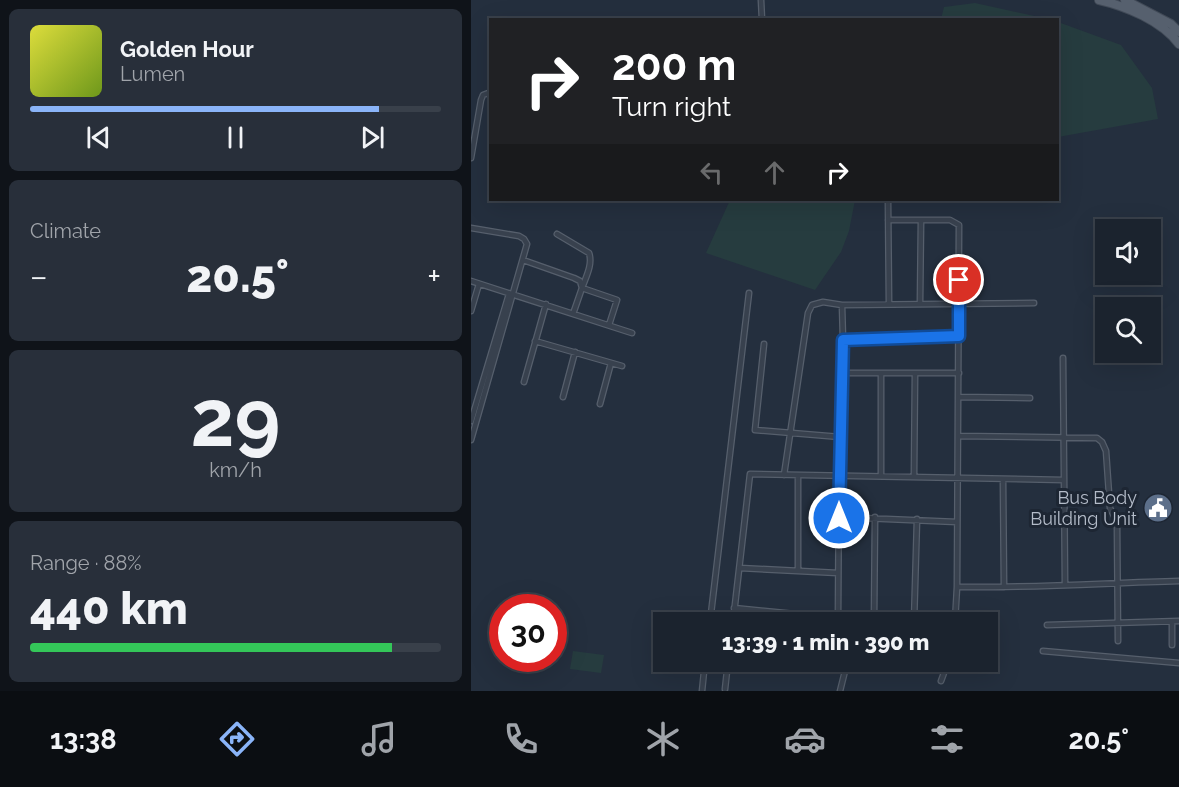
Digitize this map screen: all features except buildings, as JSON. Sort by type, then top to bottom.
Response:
[{"type":"main road","points":[[1099,0],[1109,2],[1164,27],[1179,44]]},
{"type":"main road","points":[[1125,0],[1171,24],[1179,32]]},
{"type":"street","points":[[761,0],[762,18]]},
{"type":"street","points":[[471,158],[483,95],[489,93]]},
{"type":"street","points":[[471,115],[479,116]]},
{"type":"street","points":[[888,201],[889,304]]},
{"type":"street","points":[[888,220],[950,220],[959,225],[956,612]]},
{"type":"street","points":[[920,304],[921,220]]},
{"type":"street","points":[[471,228],[524,239],[527,244],[471,421]]},
{"type":"street","points":[[557,234],[589,253],[591,258],[573,314]]},
{"type":"street","points":[[523,260],[574,278],[580,281],[582,288]]},
{"type":"street","points":[[471,281],[632,333]]},
{"type":"street","points":[[471,311],[479,284]]},
{"type":"street","points":[[582,288],[617,300],[609,325]]},
{"type":"street","points":[[710,612],[749,293]]},
{"type":"street","points":[[471,440],[511,294]]},
{"type":"street","points":[[784,475],[808,313],[812,305],[817,303],[842,305],[1034,303]]},
{"type":"street","points":[[524,382],[546,304]]},
{"type":"street","points":[[838,612],[839,476],[843,373],[842,305]]},
{"type":"street","points":[[843,340],[959,336]]},
{"type":"street","points":[[535,340],[622,366]]},
{"type":"street","points":[[764,344],[755,430],[840,437]]},
{"type":"street","points":[[563,397],[575,352]]},
{"type":"street","points":[[1063,358],[1065,584]]},
{"type":"street","points":[[600,404],[611,363]]},
{"type":"street","points":[[843,373],[959,373]]},
{"type":"street","points":[[881,373],[881,476]]},
{"type":"street","points":[[914,477],[915,373]]},
{"type":"street","points":[[471,392],[479,395]]},
{"type":"street","points":[[958,397],[1030,398]]},
{"type":"street","points":[[957,436],[1064,436],[1097,438],[1102,442],[1106,451],[1110,508],[1117,522],[1118,641]]},
{"type":"street","points":[[734,612],[750,474],[1064,480]]},
{"type":"street","points":[[798,476],[798,570]]},
{"type":"street","points":[[1003,479],[1004,587]]},
{"type":"street","points":[[839,518],[957,522]]},
{"type":"street","points":[[875,518],[875,612]]},
{"type":"street","points":[[914,612],[917,519]]},
{"type":"street","points":[[739,568],[838,573]]},
{"type":"street","points":[[957,587],[1179,581]]},
{"type":"street","points":[[735,608],[769,612]]},
{"type":"street","points":[[1047,625],[1179,621]]},
{"type":"street","points":[[1171,622],[1172,645]]},
{"type":"street","points":[[1043,651],[1179,663]]},
{"type":"street","points":[[702,691],[704,672]]},
{"type":"street","points":[[725,689],[727,672]]},
{"type":"street","points":[[840,691],[845,672]]},
{"type":"street","points":[[941,681],[944,672]]},
{"type":"green space","points":[[975,3],[1043,18],[941,18],[944,7]]},
{"type":"green space","points":[[1059,22],[1121,45],[1152,88],[1158,119],[1059,137]]},
{"type":"green space","points":[[730,201],[855,201],[849,231],[841,252],[815,290],[706,253]]},
{"type":"green space","points":[[573,651],[604,655],[601,673],[570,669]]},
{"type":"place","name":"Bus Body Building Unit","points":[[1158,508]]},
{"type":"route","points":[[839,518],[843,340],[959,336],[959,280]]}]
